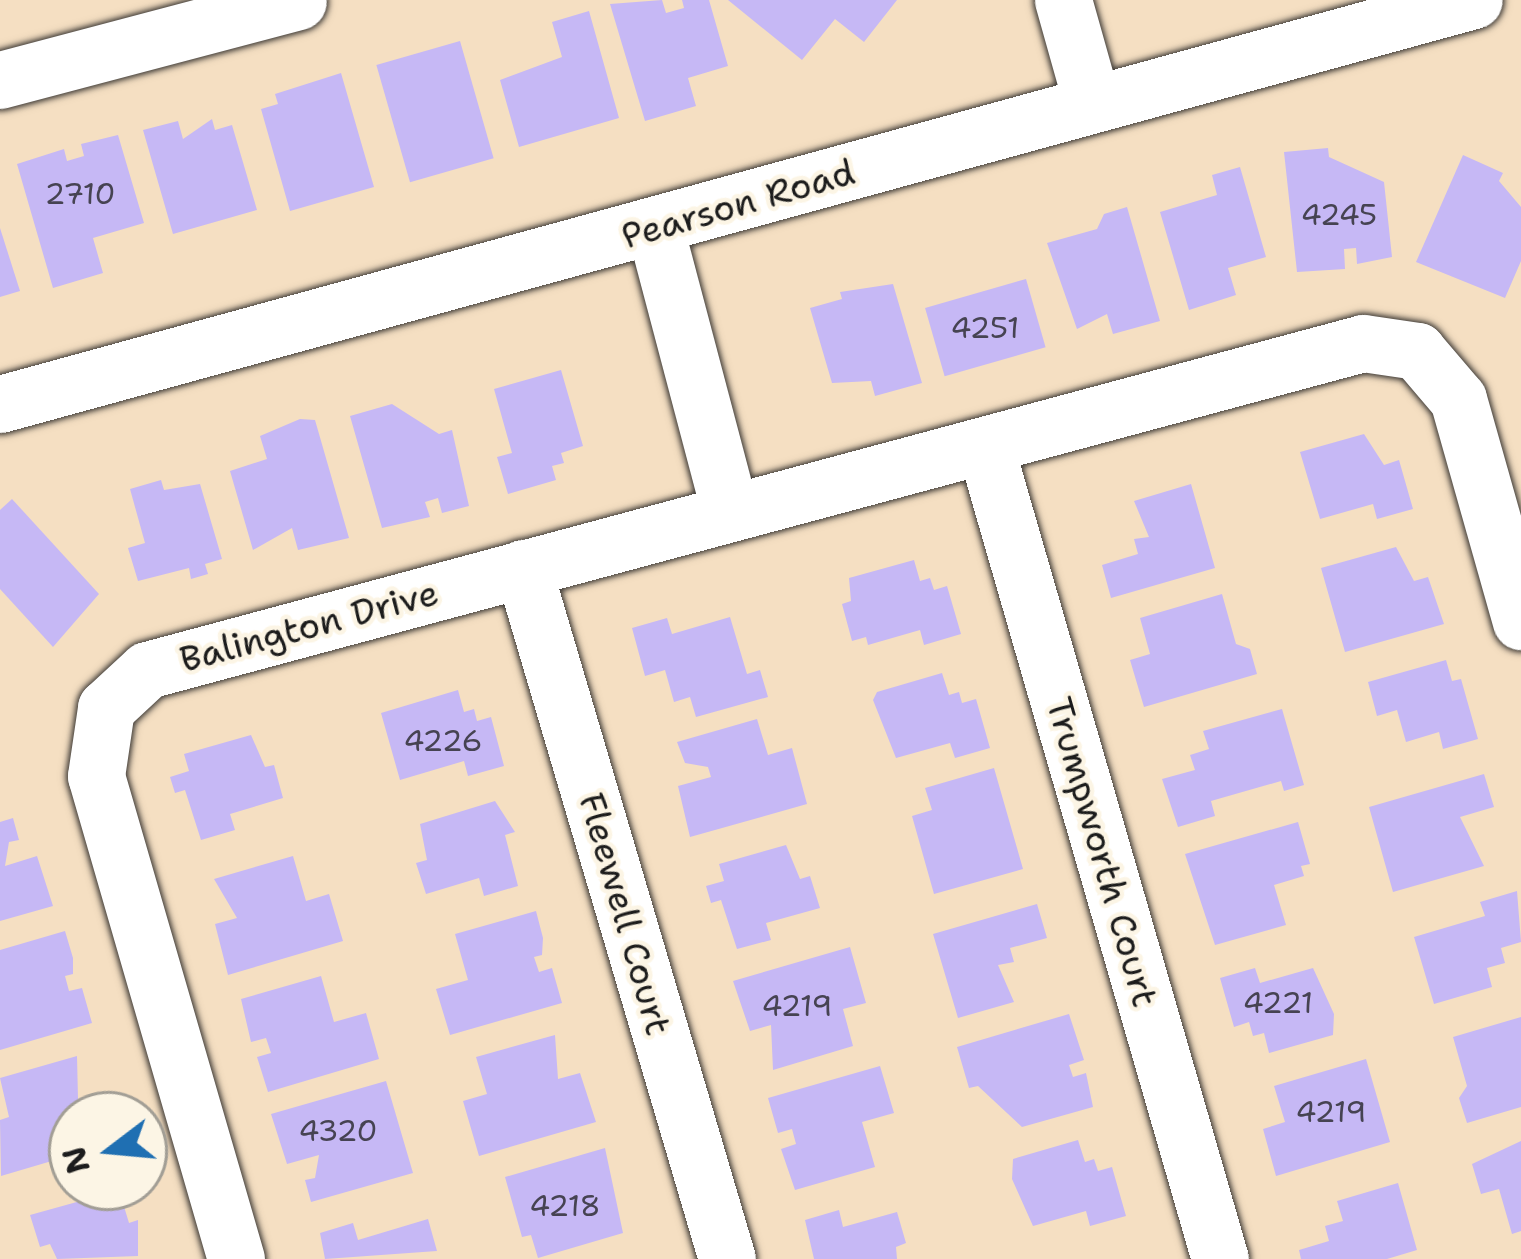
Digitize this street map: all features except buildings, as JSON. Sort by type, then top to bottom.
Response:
[{"type":"street","points":[[0,80],[300,0]]},
{"type":"street","points":[[1063,0],[1092,103]]},
{"type":"street","name":"Pearson Road","points":[[0,404],[1474,0]]},
{"type":"street","points":[[655,228],[730,512]]},
{"type":"street","name":"Balington Drive","points":[[236,1259],[96,776],[106,708],[147,670],[1363,343],[1417,351],[1458,399],[1521,621]]},
{"type":"street","name":"Trumpworth Court","points":[[985,446],[1220,1259]]},
{"type":"street","name":"Fleewell Court","points":[[524,568],[727,1259]]}]
